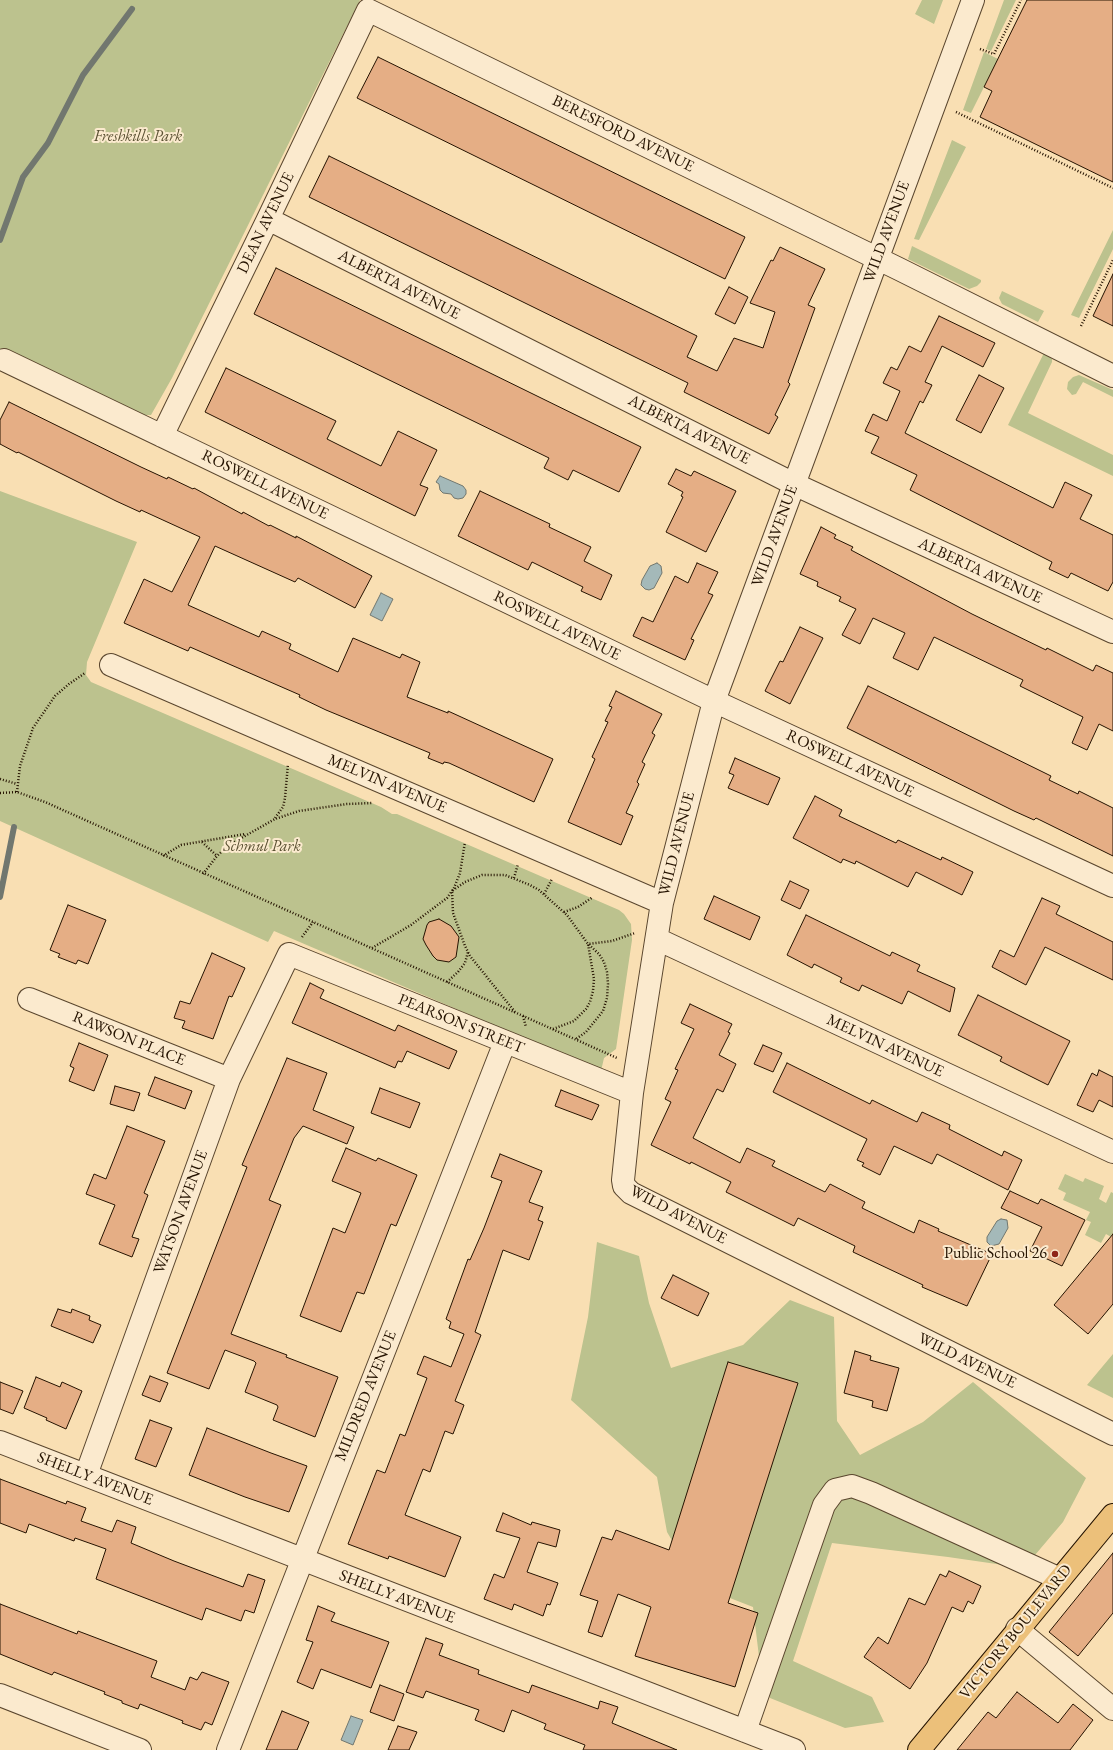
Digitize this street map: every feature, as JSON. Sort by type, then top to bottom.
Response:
[{"type":"main road","name":"VICTORY BOULEVARD","points":[[919,1750],[1017,1629],[1113,1515]]},
{"type":"street","name":"WILD AVENUE","points":[[973,0],[714,702],[662,903],[647,935],[623,1174],[624,1186],[632,1194],[1113,1434]]},
{"type":"street","name":"BERESFORD AVENUE","points":[[368,10],[878,258],[1113,376]]},
{"type":"street","name":"DEAN AVENUE","points":[[162,436],[368,10]]},
{"type":"street","name":"ALBERTA AVENUE","points":[[268,219],[794,484],[1113,632]]},
{"type":"street","name":"ROSWELL AVENUE","points":[[4,360],[714,702],[1113,886]]},
{"type":"street","name":"MELVIN AVENUE","points":[[111,665],[662,903]]},
{"type":"street","name":"MELVIN AVENUE","points":[[647,935],[1113,1152]]},
{"type":"street","name":"PEARSON STREET","points":[[294,948],[505,1042],[632,1093]]},
{"type":"street","name":"WATSON AVENUE","points":[[86,1475],[229,1079],[294,948]]},
{"type":"street","name":"RAWSON PLACE","points":[[29,999],[229,1079]]},
{"type":"street","name":"MILDRED AVENUE","points":[[228,1750],[301,1560],[505,1042]]},
{"type":"street","name":"SHELLY AVENUE","points":[[0,1442],[794,1750]]},
{"type":"street","points":[[745,1731],[824,1505],[835,1490],[852,1486],[871,1493],[1060,1579]]},
{"type":"street","points":[[1017,1629],[1113,1709]]},
{"type":"street","points":[[0,1695],[140,1750]]},
{"type":"path","points":[[980,49],[994,54],[1021,0]]},
{"type":"path","points":[[956,112],[1113,188]]},
{"type":"path","points":[[1081,326],[1113,260]]},
{"type":"path","points":[[17,792],[20,766],[25,746],[32,728],[55,696],[85,673]]},
{"type":"path","points":[[275,819],[285,798],[288,764]]},
{"type":"path","points":[[0,780],[17,784]]},
{"type":"path","points":[[0,793],[17,792],[45,802],[618,1058]]},
{"type":"path","points":[[204,874],[217,856],[229,845],[275,819],[299,811],[347,804],[375,802]]},
{"type":"path","points":[[163,856],[181,845],[248,834]]},
{"type":"path","points":[[465,841],[460,873],[452,891],[453,913],[468,952],[480,970],[515,1012]]},
{"type":"path","points":[[202,842],[217,856]]},
{"type":"path","points":[[514,878],[518,864]]},
{"type":"path","points":[[371,948],[392,938],[438,907],[452,891],[465,882],[482,874],[500,875],[514,878],[530,885],[544,894],[564,912],[588,944],[599,954],[607,972],[607,998],[603,1011],[595,1022],[576,1039]]},
{"type":"path","points":[[544,894],[552,879]]},
{"type":"path","points":[[564,912],[578,907],[593,897]]},
{"type":"path","points":[[294,948],[313,922]]},
{"type":"path","points":[[588,944],[647,935]]},
{"type":"path","points":[[553,1029],[574,1021],[586,1009],[590,1002],[594,979],[588,944]]},
{"type":"path","points":[[447,982],[465,963],[468,952]]},
{"type":"green space","name":"Freshkills Park","points":[[0,0],[360,0],[172,378],[151,415],[130,415],[0,355]]},
{"type":"green space","points":[[922,0],[943,0],[934,24],[915,14]]},
{"type":"green space","points":[[1004,0],[1016,0],[991,51],[986,49]]},
{"type":"green space","points":[[984,52],[998,59],[971,113],[963,110]]},
{"type":"green space","points":[[952,140],[966,147],[919,240],[914,239]]},
{"type":"green space","points":[[1113,230],[1113,249],[1079,318],[1071,315]]},
{"type":"green space","points":[[912,246],[981,280],[981,282],[977,286],[969,289],[908,259]]},
{"type":"green space","points":[[1002,291],[1044,311],[1038,322],[1002,304],[999,298]]},
{"type":"green space","points":[[1044,353],[1052,359],[1052,362],[1028,413],[1113,455],[1113,476],[1008,425]]},
{"type":"green space","points":[[1079,375],[1113,390],[1113,397],[1083,382],[1076,394],[1072,395],[1067,389],[1068,382],[1073,377]]},
{"type":"green space","name":"Schmul Park","points":[[0,491],[137,542],[87,662],[86,675],[91,682],[381,807],[392,814],[397,814],[619,910],[624,914],[631,924],[632,940],[616,1049],[604,1058],[601,1071],[274,931],[268,942],[0,821]]},
{"type":"green space","points":[[1065,1174],[1083,1182],[1085,1178],[1104,1186],[1099,1199],[1106,1203],[1111,1192],[1113,1193],[1113,1238],[1106,1234],[1101,1243],[1085,1235],[1091,1222],[1086,1220],[1090,1212],[1063,1200],[1066,1193],[1058,1189]]},
{"type":"green space","points":[[597,1242],[639,1256],[649,1303],[671,1368],[743,1345],[790,1300],[834,1317],[837,1421],[860,1455],[923,1422],[973,1382],[1086,1478],[1063,1522],[1024,1568],[832,1543],[793,1661],[872,1697],[884,1722],[845,1728],[770,1698],[760,1665],[753,1607],[699,1586],[667,1532],[657,1477],[571,1400],[588,1317]]},
{"type":"green space","points":[[1113,1354],[1113,1398],[1087,1385]]},
{"type":"shaded area","points":[[440,476],[463,486],[466,490],[466,494],[463,498],[454,498],[451,494],[443,493],[440,490],[439,484],[436,482]]},
{"type":"shaded area","points":[[657,563],[661,566],[662,573],[654,588],[649,590],[645,589],[641,585],[642,580],[650,566]]},
{"type":"shaded area","points":[[381,593],[393,599],[382,621],[370,615]]},
{"type":"shaded area","points":[[1001,1219],[1007,1220],[1008,1228],[999,1244],[991,1246],[987,1242],[987,1237],[997,1221]]},
{"type":"shaded area","points":[[351,1716],[363,1720],[353,1745],[341,1740]]},
{"type":"building","points":[[1027,0],[1113,0],[1113,182],[980,117],[992,91],[984,87]]},
{"type":"building","points":[[378,57],[745,237],[725,279],[357,98]]},
{"type":"building","points":[[329,156],[697,336],[687,357],[717,371],[734,338],[763,348],[775,312],[750,303],[771,260],[773,261],[780,247],[825,269],[808,305],[815,308],[788,382],[790,384],[775,415],[778,417],[769,434],[684,392],[688,383],[309,197]]},
{"type":"building","points":[[276,268],[641,447],[619,492],[573,470],[568,480],[544,468],[549,458],[254,314]]},
{"type":"building","points":[[1113,274],[1113,326],[1093,316]]},
{"type":"building","points":[[729,287],[748,297],[735,324],[715,314]]},
{"type":"building","points":[[939,316],[995,343],[983,367],[942,346],[925,382],[932,385],[923,403],[920,401],[905,433],[1053,508],[1065,482],[1092,495],[1080,519],[1113,535],[1113,582],[1108,591],[1071,573],[1068,578],[1049,569],[1052,562],[910,490],[917,475],[871,453],[879,437],[865,431],[873,414],[887,421],[900,391],[883,383],[891,367],[897,370],[909,346],[921,352]]},
{"type":"building","points":[[226,368],[336,421],[327,439],[381,466],[398,431],[437,450],[420,485],[428,488],[415,516],[205,412]]},
{"type":"building","points":[[979,375],[1004,388],[981,433],[956,420]]},
{"type":"building","points":[[9,402],[141,467],[167,479],[168,477],[193,489],[194,488],[242,514],[243,512],[269,526],[270,525],[296,538],[296,536],[372,576],[355,608],[298,578],[295,582],[215,546],[188,605],[259,637],[262,631],[291,644],[289,649],[338,672],[353,638],[400,658],[402,654],[420,662],[407,697],[448,713],[448,711],[553,759],[534,802],[449,763],[444,762],[443,764],[428,758],[430,753],[326,710],[299,697],[300,695],[190,647],[188,651],[124,623],[144,579],[172,592],[200,537],[141,510],[140,512],[116,501],[0,444],[0,420]]},
{"type":"building","points":[[676,469],[691,476],[694,471],[736,491],[706,552],[666,532],[683,497],[681,496],[683,492],[668,484]]},
{"type":"building","points":[[480,491],[550,524],[549,527],[591,547],[584,561],[612,575],[601,600],[581,591],[583,587],[532,562],[528,570],[458,536]]},
{"type":"building","points":[[821,527],[836,535],[834,538],[853,547],[851,550],[972,614],[1046,650],[1047,648],[1093,671],[1096,665],[1113,673],[1113,731],[1099,724],[1087,750],[1072,743],[1083,717],[1020,686],[1023,680],[934,637],[918,670],[893,658],[905,633],[873,618],[860,644],[842,635],[856,609],[839,601],[841,597],[817,586],[818,582],[800,574]]},
{"type":"building","points":[[697,563],[718,572],[708,593],[713,595],[691,639],[694,640],[685,660],[633,636],[642,617],[653,622],[675,576],[688,583]]},
{"type":"building","points":[[800,627],[823,638],[790,704],[765,691],[780,661],[783,662]]},
{"type":"building","points":[[868,686],[1051,776],[1049,780],[1078,794],[1079,791],[1113,808],[1113,856],[1036,818],[1034,820],[1014,811],[847,728]]},
{"type":"building","points":[[616,691],[662,714],[652,733],[655,735],[642,762],[645,764],[637,782],[639,784],[626,813],[633,816],[621,845],[568,822],[595,759],[592,757],[608,722],[605,721],[612,707],[609,706]]},
{"type":"building","points":[[735,758],[780,778],[768,805],[728,788],[734,775],[729,773]]},
{"type":"building","points":[[815,796],[842,810],[839,816],[896,843],[898,840],[941,860],[942,857],[973,872],[962,895],[916,872],[908,887],[856,861],[855,864],[843,859],[841,863],[793,838]]},
{"type":"building","points":[[790,881],[809,890],[800,909],[781,900]]},
{"type":"building","points":[[714,896],[760,917],[750,940],[704,919]]},
{"type":"building","points":[[1042,898],[1060,906],[1056,914],[1113,942],[1113,980],[1045,947],[1026,985],[992,967],[1000,950],[1014,957]]},
{"type":"building","points":[[68,905],[106,920],[88,964],[78,960],[76,964],[58,957],[60,954],[50,950]]},
{"type":"building","points":[[806,915],[890,956],[892,952],[920,965],[917,971],[955,988],[950,1012],[908,991],[902,1004],[862,985],[859,991],[840,982],[842,978],[814,964],[812,968],[787,955]]},
{"type":"building","points":[[439,919],[451,926],[459,937],[456,957],[449,962],[437,960],[423,939],[429,922]]},
{"type":"building","points":[[212,953],[245,968],[232,997],[229,996],[213,1039],[182,1028],[185,1021],[174,1018],[180,1001],[190,1004]]},
{"type":"building","points":[[310,983],[324,990],[320,998],[395,1031],[398,1025],[457,1051],[449,1069],[407,1051],[402,1062],[398,1061],[395,1068],[292,1023]]},
{"type":"building","points":[[978,995],[1070,1041],[1048,1085],[1000,1061],[1002,1057],[958,1035]]},
{"type":"building","points":[[690,1004],[732,1024],[728,1032],[730,1033],[719,1055],[736,1064],[723,1092],[717,1089],[693,1138],[740,1163],[747,1148],[775,1161],[772,1166],[825,1192],[830,1184],[865,1202],[862,1208],[914,1233],[919,1220],[939,1229],[938,1231],[992,1254],[967,1306],[922,1287],[923,1285],[853,1252],[855,1246],[798,1218],[794,1226],[726,1192],[731,1182],[691,1162],[690,1164],[651,1145],[671,1102],[665,1099],[678,1070],[675,1069],[694,1029],[681,1023]]},
{"type":"building","points":[[79,1043],[108,1055],[94,1091],[69,1081],[74,1068],[70,1066]]},
{"type":"building","points":[[763,1045],[782,1053],[773,1072],[754,1064]]},
{"type":"building","points":[[287,1058],[327,1073],[313,1110],[354,1127],[347,1144],[303,1126],[294,1138],[269,1200],[281,1205],[231,1334],[287,1355],[286,1357],[338,1377],[315,1437],[273,1420],[278,1407],[277,1405],[245,1392],[256,1363],[254,1361],[225,1350],[209,1389],[167,1373],[247,1167],[242,1165]]},
{"type":"building","points":[[787,1063],[870,1104],[872,1100],[917,1122],[922,1112],[950,1125],[949,1129],[1002,1156],[1004,1151],[1022,1160],[1008,1190],[937,1154],[932,1164],[894,1146],[880,1175],[862,1166],[864,1163],[857,1160],[867,1139],[773,1092]]},
{"type":"building","points":[[1099,1070],[1113,1077],[1113,1107],[1099,1100],[1093,1112],[1077,1105],[1092,1073],[1097,1076]]},
{"type":"building","points":[[155,1077],[192,1091],[185,1109],[148,1095]]},
{"type":"building","points":[[115,1086],[140,1093],[134,1111],[110,1104]]},
{"type":"building","points":[[380,1088],[420,1103],[410,1128],[371,1113]]},
{"type":"building","points":[[561,1090],[599,1105],[592,1120],[555,1106]]},
{"type":"building","points":[[127,1126],[165,1141],[144,1193],[148,1195],[132,1237],[139,1239],[132,1257],[99,1244],[115,1205],[86,1194],[94,1174],[106,1179]]},
{"type":"building","points":[[346,1148],[376,1161],[378,1158],[417,1175],[396,1226],[391,1224],[364,1294],[357,1292],[341,1332],[300,1316],[333,1228],[345,1233],[361,1193],[332,1181]]},
{"type":"building","points":[[500,1154],[542,1171],[529,1202],[543,1207],[538,1220],[543,1222],[529,1260],[503,1250],[475,1332],[481,1335],[455,1401],[464,1405],[453,1434],[445,1431],[430,1472],[423,1469],[405,1515],[461,1537],[445,1577],[389,1556],[388,1559],[348,1544],[377,1470],[385,1473],[400,1434],[405,1436],[427,1378],[417,1374],[424,1356],[451,1367],[464,1334],[449,1328],[451,1322],[446,1319],[468,1259],[470,1260],[484,1228],[502,1181],[491,1177]]},
{"type":"building","points":[[1010,1191],[1038,1204],[1041,1199],[1085,1220],[1062,1266],[1030,1251],[1042,1227],[1001,1208]]},
{"type":"building","points":[[1113,1234],[1113,1304],[1088,1334],[1054,1305]]},
{"type":"building","points":[[673,1275],[709,1293],[698,1316],[661,1298]]},
{"type":"building","points":[[58,1309],[71,1313],[72,1309],[90,1316],[89,1320],[101,1325],[93,1343],[51,1326]]},
{"type":"building","points":[[855,1351],[871,1356],[870,1360],[899,1368],[887,1411],[872,1407],[873,1401],[844,1393]]},
{"type":"building","points":[[728,1362],[798,1383],[728,1603],[758,1613],[735,1687],[635,1656],[651,1607],[618,1594],[602,1637],[588,1632],[598,1601],[580,1595],[602,1537],[612,1540],[616,1530],[669,1550]]},
{"type":"building","points":[[150,1376],[168,1383],[160,1402],[142,1395]]},
{"type":"building","points":[[36,1377],[60,1387],[62,1382],[82,1391],[66,1429],[46,1420],[47,1418],[24,1408]]},
{"type":"building","points":[[0,1382],[23,1391],[13,1414],[0,1409]]},
{"type":"building","points":[[150,1420],[172,1428],[156,1467],[135,1459]]},
{"type":"building","points":[[207,1428],[307,1466],[289,1512],[245,1497],[189,1475]]},
{"type":"building","points":[[0,1479],[66,1504],[67,1501],[86,1508],[81,1521],[112,1532],[117,1520],[136,1527],[131,1543],[174,1561],[243,1587],[248,1574],[265,1580],[254,1613],[245,1610],[241,1621],[206,1608],[202,1620],[96,1579],[106,1549],[75,1538],[74,1541],[29,1524],[26,1533],[0,1523]]},
{"type":"building","points":[[503,1513],[531,1525],[532,1522],[560,1530],[556,1547],[538,1542],[527,1572],[558,1583],[550,1605],[547,1604],[543,1616],[514,1604],[512,1610],[484,1599],[494,1574],[504,1578],[520,1538],[496,1531]]},
{"type":"building","points":[[1113,1553],[1113,1613],[1078,1656],[1049,1632]]},
{"type":"building","points":[[949,1571],[981,1586],[973,1604],[968,1601],[963,1612],[952,1607],[927,1663],[910,1689],[864,1657],[878,1637],[888,1644],[909,1598],[925,1605],[940,1574],[946,1577]]},
{"type":"building","points":[[0,1604],[77,1634],[78,1631],[157,1661],[151,1677],[185,1690],[190,1677],[197,1680],[202,1672],[229,1682],[212,1725],[205,1722],[201,1730],[182,1723],[183,1721],[140,1704],[138,1709],[104,1694],[105,1692],[54,1672],[52,1675],[0,1654]]},
{"type":"building","points":[[318,1606],[335,1613],[331,1621],[389,1642],[371,1688],[321,1669],[313,1689],[297,1682],[313,1642],[306,1640]]},
{"type":"building","points":[[426,1638],[443,1644],[439,1655],[479,1670],[478,1674],[529,1693],[532,1685],[598,1709],[600,1701],[618,1707],[612,1723],[677,1750],[583,1750],[585,1745],[544,1729],[546,1724],[512,1710],[504,1732],[475,1720],[479,1710],[426,1691],[423,1698],[406,1692]]},
{"type":"building","points":[[380,1685],[404,1694],[394,1721],[370,1712]]},
{"type":"building","points":[[1017,1692],[1058,1723],[1073,1704],[1093,1720],[1070,1750],[957,1750],[988,1712],[996,1718]]},
{"type":"building","points":[[282,1711],[309,1722],[297,1750],[266,1750]]},
{"type":"building","points":[[398,1726],[417,1732],[409,1750],[388,1750]]},
{"type":"waterway","points":[[0,240],[23,177],[48,143],[83,75],[132,9]]},
{"type":"waterway","points":[[0,897],[14,827]]},
{"type":"place","name":"Public School 26","points":[[1055,1254]]}]
